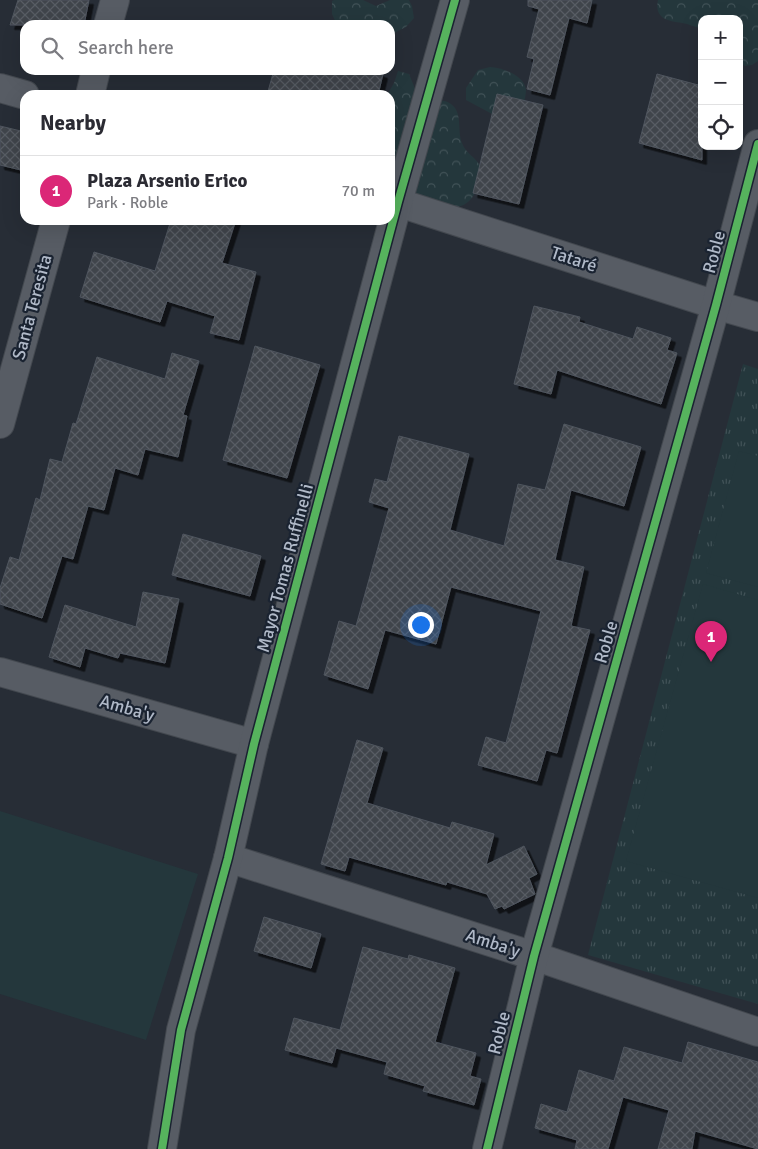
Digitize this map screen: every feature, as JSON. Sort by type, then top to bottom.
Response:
[{"type":"street","points":[[109,20],[115,0]]},
{"type":"street","name":"Mayor Tomas Ruffinelli","points":[[395,198],[456,0]]},
{"type":"street","points":[[91,90],[95,75]]},
{"type":"street","points":[[0,88],[20,94]]},
{"type":"street","name":"Roble","points":[[487,1149],[534,956],[716,305],[758,144]]},
{"type":"street","name":"Tataré","points":[[395,201],[758,317]]},
{"type":"street","name":"Santa Teresita","points":[[0,424],[55,225]]},
{"type":"street","name":"Mayor Tomas Ruffinelli","points":[[162,1149],[181,1030],[228,858],[254,744],[388,225]]},
{"type":"street","name":"Amba'y","points":[[0,672],[254,744]]},
{"type":"street","name":"Amba'y","points":[[228,858],[534,956],[758,1032]]},
{"type":"green space","points":[[363,0],[376,6],[390,0],[409,0],[414,18],[406,27],[395,32],[395,20],[335,20],[332,14],[332,1]]},
{"type":"green space","points":[[658,0],[758,0],[758,61],[752,65],[743,65],[743,15],[698,15],[698,28],[663,18],[657,6]]},
{"type":"green space","points":[[490,67],[512,73],[521,80],[526,90],[524,102],[494,115],[466,100],[466,88],[478,70]]},
{"type":"green space","points":[[398,71],[409,74],[418,96],[429,100],[448,102],[455,108],[462,143],[481,168],[478,185],[474,194],[464,205],[450,208],[425,209],[400,184],[395,174],[395,90],[390,90]]},
{"type":"green space","points":[[743,364],[758,369],[758,1004],[588,955]]},
{"type":"green space","points":[[739,451],[758,456],[758,587],[706,573]]},
{"type":"green space","points":[[703,584],[758,600],[758,898],[626,861]]},
{"type":"green space","points":[[0,811],[198,874],[146,1040],[0,994]]},
{"type":"building","points":[[18,0],[89,0],[85,20],[20,20],[20,25],[10,25]]},
{"type":"building","points":[[528,0],[592,0],[587,23],[569,18],[550,95],[527,89],[534,59],[527,57],[539,9],[528,6]]},
{"type":"building","points":[[657,74],[698,85],[698,150],[702,150],[702,160],[639,143]]},
{"type":"building","points":[[273,75],[383,75],[379,90],[268,90]]},
{"type":"building","points":[[497,94],[543,105],[519,204],[473,193]]},
{"type":"building","points":[[0,126],[20,131],[20,170],[0,165]]},
{"type":"building","points":[[169,225],[234,225],[222,263],[256,272],[239,340],[210,333],[215,316],[167,301],[160,322],[80,297],[94,252],[155,271]]},
{"type":"building","points":[[534,306],[580,317],[579,322],[633,339],[637,327],[671,338],[667,350],[677,353],[661,404],[557,370],[551,394],[514,384]]},
{"type":"building","points":[[255,346],[320,365],[287,478],[223,460]]},
{"type":"building","points":[[172,353],[199,361],[183,415],[187,416],[178,457],[145,449],[138,475],[115,468],[104,510],[88,506],[73,559],[62,556],[42,618],[0,604],[0,588],[10,557],[19,560],[36,498],[40,500],[50,459],[62,462],[73,423],[76,424],[97,357],[165,379]]},
{"type":"building","points":[[564,424],[641,447],[624,506],[571,490],[555,560],[584,567],[571,626],[590,630],[557,753],[546,750],[537,781],[478,765],[486,737],[506,743],[541,611],[451,587],[436,644],[385,630],[368,689],[324,675],[339,621],[356,626],[389,508],[369,502],[375,479],[387,482],[399,436],[469,454],[450,530],[504,546],[518,484],[545,490]]},
{"type":"building","points":[[183,534],[261,556],[250,596],[172,575]]},
{"type":"building","points":[[143,592],[179,599],[165,663],[120,653],[118,658],[85,648],[80,667],[49,657],[65,605],[136,627]]},
{"type":"building","points":[[357,740],[383,748],[367,803],[450,828],[452,822],[494,834],[486,865],[524,846],[537,874],[529,878],[535,894],[504,909],[502,906],[495,909],[487,894],[447,882],[446,885],[349,857],[345,871],[321,864]]},
{"type":"building","points":[[264,917],[321,934],[311,968],[254,951]]},
{"type":"building","points":[[363,947],[408,959],[409,955],[455,968],[435,1042],[476,1053],[470,1076],[481,1079],[474,1105],[423,1091],[425,1086],[384,1074],[387,1062],[336,1048],[332,1063],[285,1050],[294,1018],[340,1030]]},
{"type":"building","points":[[688,1042],[758,1062],[758,1149],[695,1131],[692,1149],[658,1149],[669,1110],[623,1097],[608,1149],[575,1149],[577,1140],[535,1128],[541,1104],[567,1112],[579,1070],[614,1081],[624,1047],[682,1063]]},
{"type":"cycle path","points":[[395,213],[455,0]]},
{"type":"cycle path","points":[[487,1149],[534,956],[716,305],[758,144]]},
{"type":"cycle path","points":[[162,1149],[181,1030],[228,858],[254,744],[392,225]]},
{"type":"place","name":"Plaza Arsenio Erico","points":[[711,662]]}]
